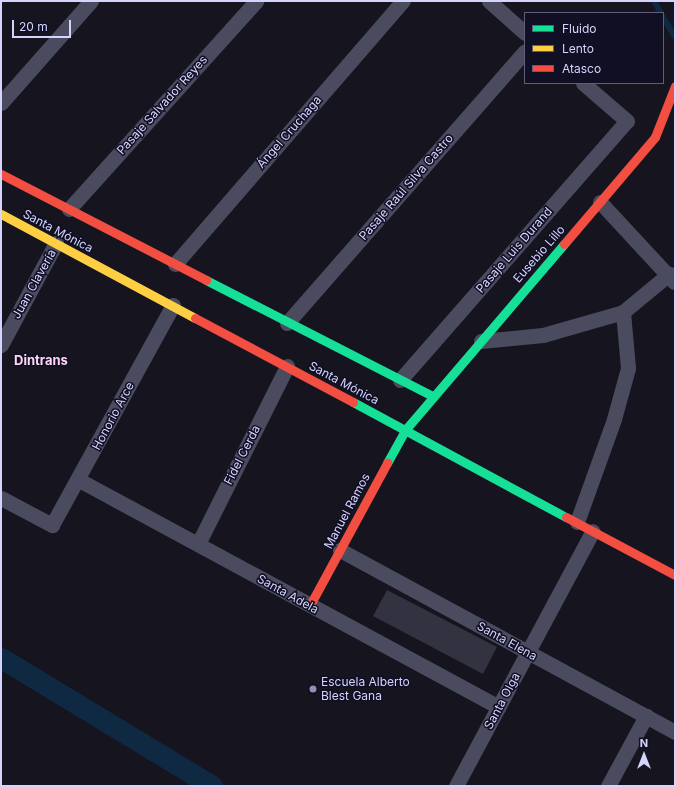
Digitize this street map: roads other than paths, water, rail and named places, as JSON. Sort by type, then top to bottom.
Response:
[{"type":"street","points":[[1,103],[91,1]]},
{"type":"street","name":"Pasaje Salvador Reyes","points":[[69,209],[256,1]]},
{"type":"street","name":"Ángel Cruchaga","points":[[175,264],[403,1]]},
{"type":"street","points":[[489,1],[524,32]]},
{"type":"street","name":"Pasaje Raúl Silva Castro","points":[[288,322],[524,52]]},
{"type":"street","name":"Pasaje Luis Durand","points":[[400,380],[627,121],[584,84]]},
{"type":"street","name":"Eusebio Lillo","points":[[406,429],[656,137],[675,86]]},
{"type":"street","name":"Santa Mónica","points":[[1,174],[433,396]]},
{"type":"street","points":[[481,341],[543,335],[623,312],[672,279],[600,202]]},
{"type":"street","name":"Santa Mónica","points":[[1,214],[406,429],[675,575]]},
{"type":"street","name":"Juan Clavería","points":[[1,345],[56,243]]},
{"type":"street","name":"Honorio Arce","points":[[1,498],[52,525],[79,480],[173,305]]},
{"type":"street","points":[[577,522],[614,418],[628,368],[623,312]]},
{"type":"street","name":"Fidel Cerda","points":[[198,544],[287,366]]},
{"type":"street","name":"Manuel Ramos","points":[[310,606],[406,429]]},
{"type":"street","name":"Santa Adela","points":[[79,480],[498,707]]},
{"type":"street","name":"Santa Olga","points":[[456,786],[593,531]]},
{"type":"street","name":"Santa Elena","points":[[340,550],[675,732]]},
{"type":"street","points":[[608,786],[646,716]]},
{"type":"waterway","points":[[654,1],[660,12]]},
{"type":"waterway","points":[[664,19],[675,37]]},
{"type":"waterway","points":[[1,658],[212,786]]},
{"type":"place","name":"Escuela Alberto Blest Gana","points":[[313,689]]},
{"type":"district","name":"Dintrans","points":[[41,360]]}]
